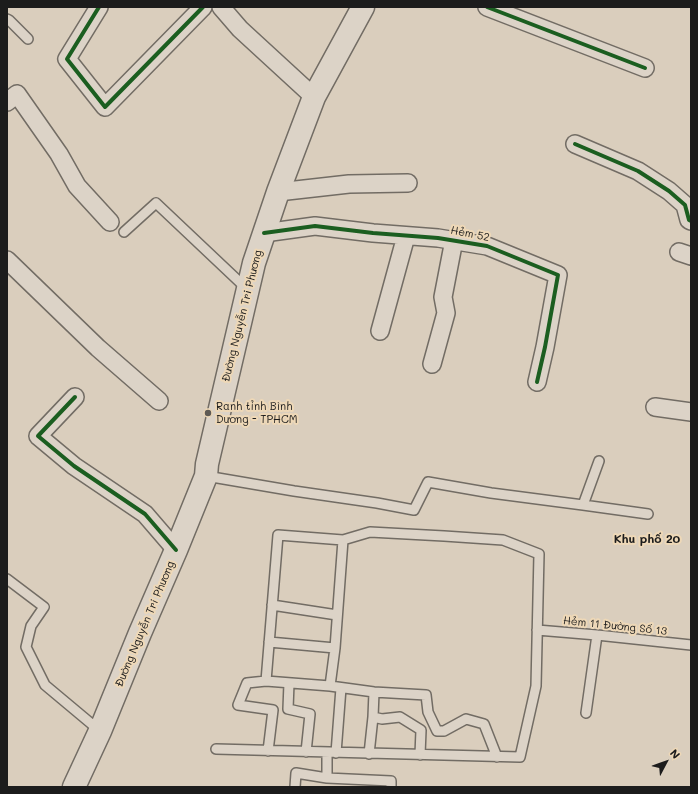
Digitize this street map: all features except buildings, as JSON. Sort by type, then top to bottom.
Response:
[{"type":"main road","name":"Đường Nguyễn Tri Phương","points":[[74,787],[100,731],[206,476],[207,464],[254,263],[278,192],[314,97],[362,7]]},
{"type":"street","points":[[99,7],[67,59],[105,107],[203,7]]},
{"type":"street","points":[[221,7],[240,29],[314,97]]},
{"type":"street","points":[[487,7],[645,68]]},
{"type":"street","points":[[7,102],[17,94],[59,154],[77,186],[110,222]]},
{"type":"street","points":[[575,144],[638,171],[669,191],[685,205],[689,220],[691,221]]},
{"type":"street","points":[[278,192],[349,184],[408,183]]},
{"type":"street","name":"Hẻm 52","points":[[264,233],[314,226],[373,234],[454,240],[487,246],[558,275],[537,382]]},
{"type":"street","points":[[380,331],[406,236]]},
{"type":"street","points":[[432,364],[446,314],[443,298],[454,240]]},
{"type":"street","points":[[7,260],[98,348],[159,401]]},
{"type":"street","points":[[75,397],[38,436],[74,466],[146,514],[176,550]]},
{"type":"street","points":[[655,407],[691,412]]},
{"type":"lane","points":[[7,19],[28,40]]},
{"type":"lane","points":[[124,232],[156,203],[248,290]]},
{"type":"lane","points":[[583,505],[598,461]]},
{"type":"lane","points":[[206,476],[414,510],[428,482],[491,493],[648,514]]},
{"type":"lane","points":[[216,749],[520,757],[536,686],[539,554],[503,540],[370,532],[343,540],[278,535],[266,681]]},
{"type":"lane","points":[[330,686],[335,648],[343,540]]},
{"type":"lane","points":[[7,580],[44,607],[31,626],[26,647],[45,684],[100,731]]},
{"type":"lane","points":[[272,605],[337,615]]},
{"type":"lane","name":"Hẻm 11 Đường Số 13","points":[[537,630],[691,645]]},
{"type":"lane","points":[[586,713],[597,635]]},
{"type":"lane","points":[[269,642],[335,648]]},
{"type":"lane","points":[[268,751],[273,710],[238,705],[247,683],[266,681],[330,686],[374,692],[426,695],[428,712],[437,731],[444,732],[466,719],[484,724],[497,756]]},
{"type":"lane","points":[[289,683],[288,709],[310,714],[306,752]]},
{"type":"lane","points":[[336,753],[341,688]]},
{"type":"lane","points":[[369,754],[374,692]]},
{"type":"lane","points":[[372,717],[382,719],[400,717],[421,730],[420,755]]},
{"type":"lane","points":[[327,752],[327,778]]},
{"type":"lane","points":[[295,787],[296,773],[327,778],[391,781],[391,787]]},
{"type":"cycle path","points":[[99,7],[67,59],[105,107],[203,7]]},
{"type":"cycle path","points":[[487,7],[645,68]]},
{"type":"cycle path","points":[[575,144],[638,171],[669,191],[685,205],[689,220],[691,221]]},
{"type":"cycle path","points":[[264,233],[315,226],[373,233],[438,238],[487,246],[558,275],[537,382]]},
{"type":"cycle path","points":[[75,397],[38,436],[74,466],[145,514],[176,550]]},
{"type":"place","name":"Ranh tỉnh Bình Dương - TPHCM","points":[[208,413]]},
{"type":"district","name":"Khu phố 20","points":[[647,539]]}]
